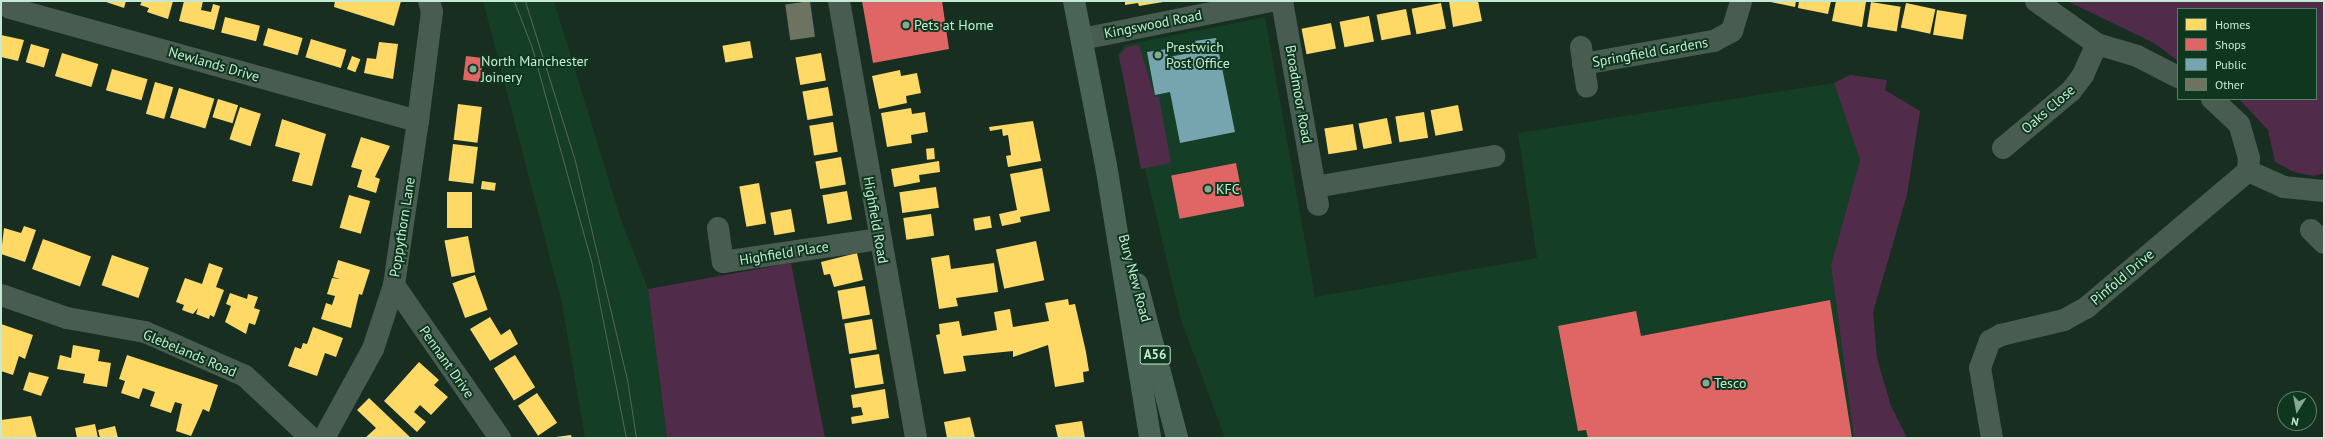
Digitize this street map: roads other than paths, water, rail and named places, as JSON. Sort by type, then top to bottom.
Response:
[{"type":"highway","name":"Bury New Road","points":[[1074,1],[1106,165],[1150,438]]},
{"type":"highway","name":"Bury New Road","points":[[1106,165],[1177,438]]},
{"type":"street","name":"Poppythorn Lane","points":[[324,438],[373,349],[394,285],[432,12],[429,1]]},
{"type":"street","name":"Highfield Road","points":[[839,1],[878,239],[916,438]]},
{"type":"street","name":"Kingswood Road","points":[[1082,39],[1271,1]]},
{"type":"street","name":"Broadmoor Road","points":[[1282,1],[1317,196],[1468,168],[1494,156]]},
{"type":"street","name":"Springfield Gardens","points":[[1587,87],[1582,55],[1714,41],[1732,31],[1741,1]]},
{"type":"street","points":[[2036,1],[2097,44],[2137,56],[2177,76]]},
{"type":"street","name":"Newlands Drive","points":[[10,8],[418,121]]},
{"type":"street","name":"Oaks Close","points":[[2003,148],[2029,136],[2071,91],[2084,75],[2097,44]]},
{"type":"street","points":[[2213,100],[2239,124],[2249,158],[2248,171],[2284,187],[2324,191]]},
{"type":"street","name":"Pinfold Drive","points":[[1992,438],[1980,368],[1990,341],[2001,335],[2064,320],[2086,308],[2248,171]]},
{"type":"street","name":"Highfield Place","points":[[718,228],[723,262],[878,239]]},
{"type":"street","name":"Pennant Drive","points":[[394,285],[500,438]]},
{"type":"street","name":"Glebelands Road","points":[[1,294],[67,318],[146,332],[245,376],[311,438]]},
{"type":"tram line","points":[[514,1],[532,48],[592,265],[626,438]]},
{"type":"tram line","points":[[525,1],[574,157],[627,379],[636,438]]},
{"type":"place","name":"Pets at Home","points":[[906,25]]},
{"type":"place","name":"Prestwich Post Office","points":[[1158,55]]},
{"type":"place","name":"North Manchester Joinery","points":[[473,69]]},
{"type":"place","name":"KFC","points":[[1208,189]]},
{"type":"place","name":"Tesco","points":[[1706,383]]}]
